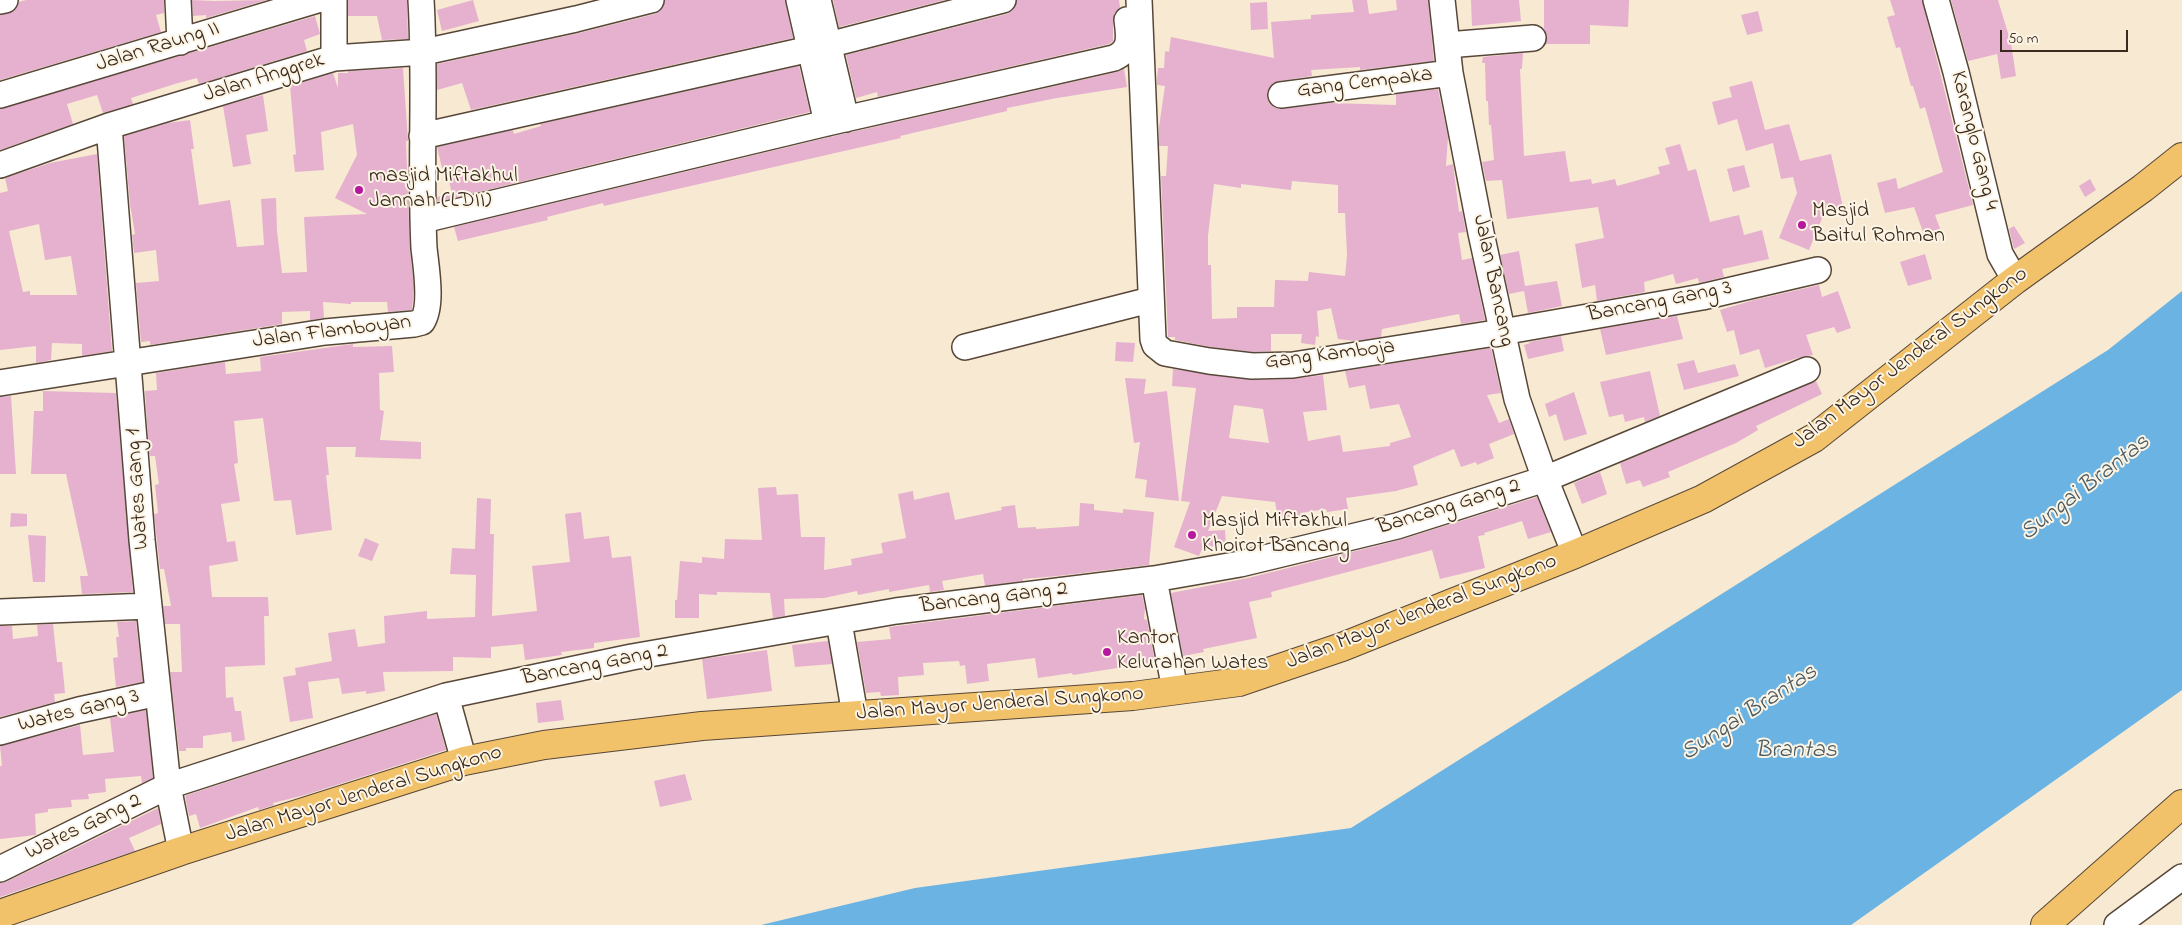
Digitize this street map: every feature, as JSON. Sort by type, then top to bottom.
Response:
[{"type":"main road","name":"Jalan Mayor Jenderal Sungkono","points":[[0,914],[181,851],[464,761],[544,745],[692,727],[1133,696],[1240,682],[1342,648],[1703,500],[1814,438],[2015,280],[2143,188],[2182,157]]},
{"type":"main road","points":[[2045,925],[2182,804]]},
{"type":"street","points":[[0,1],[5,0]]},
{"type":"street","points":[[178,0],[180,42]]},
{"type":"street","name":"Jalan Raung II","points":[[0,95],[180,42],[261,8],[316,0]]},
{"type":"street","points":[[334,0],[334,58]]},
{"type":"street","name":"Jalan Flamboyan","points":[[129,362],[324,332],[422,322],[428,308],[423,220],[424,52],[421,0]]},
{"type":"street","name":"Jalan Anggrek","points":[[0,166],[109,126],[334,58],[424,52],[574,10],[651,0]]},
{"type":"street","points":[[799,0],[819,47],[836,121]]},
{"type":"street","points":[[818,0],[819,47]]},
{"type":"street","points":[[422,136],[819,47],[1003,0]]},
{"type":"street","points":[[423,220],[836,121],[1114,58],[1125,51],[1129,41],[1126,0]]},
{"type":"street","points":[[965,346],[1150,300],[1139,0]]},
{"type":"street","name":"Jalan Bancang","points":[[1442,0],[1450,73],[1517,398],[1545,479],[1575,554]]},
{"type":"street","name":"Karanglo Gang 4","points":[[1936,0],[1956,72],[2000,254],[2015,280]]},
{"type":"street","points":[[1447,45],[1533,38]]},
{"type":"street","name":"Gang Cempaka","points":[[1281,95],[1450,73]]},
{"type":"street","name":"Wates Gang 1","points":[[109,126],[149,606],[168,786],[181,851]]},
{"type":"street","name":"Bancang Gang 3","points":[[1502,332],[1702,297],[1818,270]]},
{"type":"street","name":"Gang Kamboja","points":[[1150,300],[1153,338],[1159,350],[1165,353],[1210,361],[1271,366],[1502,332]]},
{"type":"street","points":[[0,383],[129,362]]},
{"type":"street","name":"Bancang Gang 2","points":[[168,786],[446,696],[632,658],[896,611],[1154,579],[1240,564],[1398,526],[1545,479],[1807,370]]},
{"type":"street","points":[[1154,579],[1175,690]]},
{"type":"street","points":[[0,612],[149,606]]},
{"type":"street","points":[[839,622],[855,715]]},
{"type":"street","name":"Wates Gang 3","points":[[0,732],[79,710],[158,693]]},
{"type":"street","points":[[446,696],[464,761]]},
{"type":"street","name":"Wates Gang 2","points":[[0,868],[168,786]]},
{"type":"street","points":[[2117,925],[2182,877]]},
{"type":"water","name":"Brantas","points":[[2182,291],[2182,690],[1851,925],[761,925],[915,888],[1351,828],[2108,350]]},
{"type":"building","points":[[26,0],[164,0],[164,13],[156,15],[161,32],[0,80],[0,15],[14,11],[19,2]]},
{"type":"building","points":[[192,0],[267,0],[206,18],[206,15],[193,16]]},
{"type":"building","points":[[348,0],[407,0],[408,39],[382,40],[377,16],[348,16]]},
{"type":"building","points":[[473,0],[479,21],[442,31],[437,10]]},
{"type":"building","points":[[665,0],[785,0],[793,38],[471,110],[462,83],[437,90],[437,64],[579,33],[655,14],[661,10]]},
{"type":"building","points":[[833,0],[945,0],[839,27]]},
{"type":"building","points":[[1017,0],[1119,0],[1120,8],[1114,14],[1113,41],[1109,44],[878,97],[877,92],[856,98],[846,55],[1007,14],[1013,10]]},
{"type":"building","points":[[1352,0],[1367,0],[1369,14],[1397,10],[1396,0],[1428,0],[1434,61],[1360,70],[1360,67],[1311,70],[1312,76],[1279,81],[1272,84],[1268,90],[1267,97],[1269,103],[1275,108],[1282,109],[1330,103],[1396,105],[1396,94],[1438,89],[1448,137],[1446,166],[1453,164],[1459,212],[1462,211],[1466,232],[1458,233],[1462,260],[1472,258],[1485,320],[1461,324],[1459,314],[1382,329],[1381,337],[1355,341],[1338,339],[1331,308],[1317,311],[1319,337],[1316,336],[1315,345],[1301,343],[1302,334],[1271,334],[1271,351],[1253,352],[1211,347],[1175,340],[1175,337],[1168,337],[1161,176],[1166,176],[1168,146],[1159,146],[1159,127],[1165,86],[1157,85],[1157,79],[1158,68],[1164,68],[1165,51],[1169,52],[1171,37],[1274,58],[1271,22],[1311,19],[1311,15],[1354,12]],"holes":[[[1292,181],[1338,185],[1338,213],[1345,213],[1347,255],[1345,276],[1309,272],[1308,281],[1275,280],[1274,307],[1237,307],[1237,318],[1212,319],[1211,265],[1208,265],[1208,236],[1214,184],[1241,188],[1241,184],[1291,190]]]},
{"type":"building","points":[[1471,0],[1519,0],[1521,21],[1472,26]]},
{"type":"building","points":[[1544,0],[1629,0],[1628,27],[1590,25],[1590,44],[1546,44]]},
{"type":"building","points":[[1890,0],[1922,0],[1973,205],[1935,215],[1942,234],[1926,240],[1914,207],[1885,213],[1877,183],[1896,178],[1898,189],[1943,172],[1925,107],[1920,109],[1913,86],[1911,86],[1900,47],[1896,48],[1887,17],[1895,15]]},
{"type":"building","points":[[1951,0],[1998,0],[2011,43],[2016,76],[2001,79],[1997,54],[1968,61]]},
{"type":"building","points":[[1267,2],[1268,29],[1251,30],[1250,3]]},
{"type":"building","points":[[1758,11],[1763,31],[1747,35],[1741,15]]},
{"type":"building","points":[[315,16],[320,34],[304,40],[307,51],[199,84],[197,78],[178,83],[131,98],[133,104],[103,113],[97,95],[67,104],[73,124],[0,150],[0,109]]},
{"type":"building","points":[[1523,53],[1522,69],[1520,69],[1524,156],[1565,151],[1570,182],[1591,179],[1592,184],[1615,179],[1617,186],[1660,174],[1658,167],[1670,164],[1665,148],[1680,144],[1688,171],[1696,169],[1710,222],[1739,215],[1744,235],[1762,230],[1769,259],[1722,269],[1724,277],[1699,283],[1698,278],[1676,284],[1673,274],[1644,282],[1645,292],[1597,301],[1595,285],[1582,288],[1575,244],[1604,238],[1598,207],[1507,219],[1502,180],[1486,181],[1482,162],[1494,160],[1488,101],[1486,101],[1485,63],[1482,63],[1483,57]]},
{"type":"building","points":[[799,66],[810,112],[437,202],[437,197],[452,194],[446,167],[442,168],[437,147],[513,130],[514,134],[541,126],[540,124]]},
{"type":"building","points":[[403,68],[408,141],[406,141],[410,249],[414,287],[412,310],[388,312],[387,302],[351,302],[351,304],[323,302],[324,318],[310,320],[310,311],[282,312],[282,324],[150,345],[150,341],[141,342],[136,283],[159,281],[156,250],[134,253],[132,235],[135,234],[130,204],[124,136],[168,123],[190,120],[194,149],[191,149],[199,205],[230,200],[237,247],[264,245],[261,199],[276,198],[277,231],[282,273],[307,272],[304,217],[367,214],[335,198],[357,155],[353,124],[321,132],[324,170],[295,172],[293,155],[296,154],[290,86],[333,73],[338,88],[338,73]]},
{"type":"building","points":[[1124,69],[1127,87],[1007,108],[1007,111],[900,136],[901,138],[604,206],[603,203],[547,217],[548,220],[458,241],[454,227],[830,137],[1117,72]]},
{"type":"building","points":[[1752,81],[1765,130],[1789,124],[1800,161],[1831,154],[1843,207],[1825,211],[1809,250],[1779,238],[1797,193],[1793,177],[1781,179],[1773,143],[1746,151],[1737,119],[1718,125],[1712,102],[1732,97],[1729,87]]},
{"type":"building","points":[[263,95],[268,131],[246,135],[251,164],[233,167],[223,106]]},
{"type":"building","points":[[97,154],[112,351],[82,356],[82,344],[52,343],[51,360],[36,363],[36,346],[0,350],[0,193],[8,191],[5,178],[50,163]],"holes":[[[39,224],[45,260],[71,256],[77,295],[30,295],[30,291],[23,292],[9,231]]]},
{"type":"building","points":[[1744,165],[1750,187],[1733,192],[1727,169]]},
{"type":"building","points":[[2090,179],[2096,190],[2085,197],[2079,186]]},
{"type":"building","points":[[2014,226],[2025,243],[2014,249],[2009,229]]},
{"type":"building","points":[[1519,251],[1525,286],[1557,281],[1562,306],[1528,313],[1524,291],[1509,294],[1500,255]]},
{"type":"building","points":[[1925,254],[1932,279],[1908,286],[1900,262]]},
{"type":"building","points":[[1819,285],[1822,297],[1838,291],[1851,328],[1837,333],[1834,327],[1806,335],[1813,355],[1765,368],[1759,349],[1740,355],[1734,330],[1727,332],[1720,310]]},
{"type":"building","points":[[1677,316],[1683,339],[1606,355],[1600,329]]},
{"type":"building","points":[[1561,336],[1564,351],[1528,359],[1524,345],[1529,342]]},
{"type":"building","points":[[1116,342],[1135,343],[1133,362],[1115,361]]},
{"type":"building","points":[[353,344],[353,347],[392,346],[394,372],[379,373],[380,410],[384,411],[380,440],[421,442],[421,459],[355,457],[356,447],[326,447],[329,475],[326,475],[332,530],[296,535],[291,500],[274,501],[263,418],[234,421],[238,463],[234,464],[240,501],[221,504],[227,542],[235,541],[238,561],[209,566],[212,597],[268,597],[269,616],[264,616],[265,665],[225,667],[226,698],[233,697],[235,711],[241,711],[245,740],[232,742],[231,732],[203,736],[203,748],[186,748],[186,751],[179,751],[170,672],[182,672],[180,624],[165,624],[163,606],[171,606],[164,569],[160,569],[154,514],[158,513],[155,485],[159,484],[155,456],[150,456],[149,453],[145,391],[157,390],[156,373],[225,362],[226,374],[261,371],[260,357]]},
{"type":"building","points":[[1491,348],[1501,393],[1487,395],[1499,423],[1509,419],[1514,434],[1489,444],[1494,458],[1477,465],[1476,462],[1461,467],[1454,449],[1413,466],[1418,485],[1396,491],[1346,498],[1348,509],[1327,512],[1326,509],[1300,513],[1301,518],[1279,522],[1275,502],[1222,496],[1208,531],[1225,530],[1226,546],[1203,547],[1199,556],[1174,547],[1190,502],[1181,501],[1196,388],[1172,386],[1173,369],[1252,380],[1293,379],[1323,375],[1327,410],[1303,412],[1308,441],[1340,435],[1343,452],[1390,446],[1390,443],[1411,437],[1399,404],[1370,409],[1365,385],[1349,388],[1345,371]],"holes":[[[1234,405],[1263,409],[1269,443],[1229,438]]]},
{"type":"building","points":[[1694,360],[1698,373],[1735,364],[1739,376],[1684,390],[1677,364]]},
{"type":"building","points":[[1650,371],[1660,416],[1645,422],[1644,417],[1625,422],[1623,414],[1609,417],[1600,382]]},
{"type":"building","points":[[1125,378],[1146,379],[1144,394],[1167,391],[1179,501],[1145,497],[1147,480],[1135,478],[1140,442],[1134,443]]},
{"type":"building","points":[[1816,381],[1822,394],[1756,426],[1758,430],[1736,443],[1668,472],[1670,477],[1643,487],[1640,480],[1626,484],[1620,463]]},
{"type":"building","points":[[43,391],[116,393],[133,592],[82,594],[80,576],[88,576],[66,474],[31,474],[34,411],[43,411]]},
{"type":"building","points":[[1574,392],[1587,434],[1564,441],[1556,414],[1549,417],[1545,404]]},
{"type":"building","points":[[11,396],[16,474],[0,474],[0,397]]},
{"type":"building","points":[[1600,472],[1607,494],[1582,504],[1574,483]]},
{"type":"building","points":[[776,487],[777,495],[798,494],[801,537],[825,537],[824,570],[852,565],[851,559],[883,553],[881,543],[906,538],[898,494],[913,491],[914,500],[949,492],[955,520],[1002,510],[1001,507],[1015,505],[1018,528],[1036,527],[1036,529],[1079,526],[1080,503],[1094,504],[1094,510],[1123,513],[1123,509],[1154,512],[1149,565],[1023,579],[1023,581],[985,586],[983,574],[942,581],[944,590],[930,592],[929,585],[889,592],[889,589],[858,595],[857,591],[824,598],[784,599],[785,616],[773,618],[770,593],[717,592],[717,595],[699,594],[699,618],[675,618],[675,600],[677,600],[680,561],[702,563],[702,557],[724,559],[725,539],[762,540],[758,488]]},
{"type":"building","points":[[1537,497],[1551,532],[1528,539],[1522,521],[1478,536],[1485,568],[1440,579],[1432,550],[1271,592],[1272,597],[1249,602],[1257,638],[1203,649],[1204,652],[1183,656],[1171,593],[1248,578],[1400,540]]},
{"type":"building","points":[[477,498],[491,499],[490,534],[494,534],[492,616],[537,611],[532,566],[570,562],[565,514],[581,512],[584,539],[609,536],[612,558],[631,556],[640,637],[594,643],[594,648],[561,652],[562,655],[525,660],[523,644],[491,647],[491,658],[453,657],[453,671],[383,672],[385,691],[366,694],[366,691],[342,694],[339,678],[308,682],[313,718],[290,722],[283,677],[296,675],[295,668],[332,661],[328,633],[355,629],[358,647],[385,643],[384,616],[427,611],[427,619],[475,617],[476,575],[450,574],[452,548],[475,549]]},
{"type":"building","points":[[11,513],[27,514],[27,526],[10,527]]},
{"type":"building","points":[[28,535],[46,536],[45,582],[33,582]]},
{"type":"building","points":[[365,538],[379,544],[372,561],[358,556]]},
{"type":"building","points":[[1142,595],[1145,608],[1144,619],[1147,620],[1155,662],[1073,675],[1072,673],[1038,678],[1035,658],[987,664],[989,681],[967,684],[965,665],[960,666],[959,661],[923,663],[924,675],[898,677],[899,695],[881,696],[880,692],[866,693],[857,642],[891,639],[889,627]]},
{"type":"building","points":[[136,621],[143,682],[116,687],[113,658],[118,657],[116,637],[119,637],[117,622]]},
{"type":"building","points":[[53,624],[57,662],[62,662],[65,693],[54,694],[55,702],[0,717],[0,626],[12,626],[13,639],[38,636],[37,625]]},
{"type":"building","points":[[828,641],[832,664],[795,667],[792,645]]},
{"type":"building","points":[[767,650],[772,691],[707,699],[702,659]]},
{"type":"building","points":[[561,700],[564,720],[538,723],[536,703]]},
{"type":"building","points":[[146,710],[153,778],[142,783],[141,776],[105,779],[106,792],[88,794],[89,799],[71,800],[72,807],[48,809],[48,812],[35,814],[36,835],[0,839],[0,766],[2,766],[0,746],[80,725],[83,755],[114,752],[110,718]]},
{"type":"building","points":[[436,714],[446,750],[305,795],[273,803],[274,805],[259,810],[258,807],[200,828],[196,814],[189,816],[185,796]]},
{"type":"building","points":[[685,774],[692,800],[660,807],[654,781]]},
{"type":"building","points":[[158,808],[161,824],[129,838],[135,851],[0,897],[0,883],[6,882]]},
{"type":"place","name":"masjid Miftakhul Jannah (LDII)","points":[[359,190]]},
{"type":"place","name":"Masjid Baitul Rohman","points":[[1802,225]]},
{"type":"place","name":"Masjid Miftakhul Khoirot Bancang","points":[[1192,535]]},
{"type":"place","name":"Kantor Kelurahan Wates","points":[[1107,652]]},
{"type":"water label","name":"Sungai Brantas","points":[[2086,489]]},
{"type":"water label","name":"Sungai Brantas","points":[[1750,714]]}]
